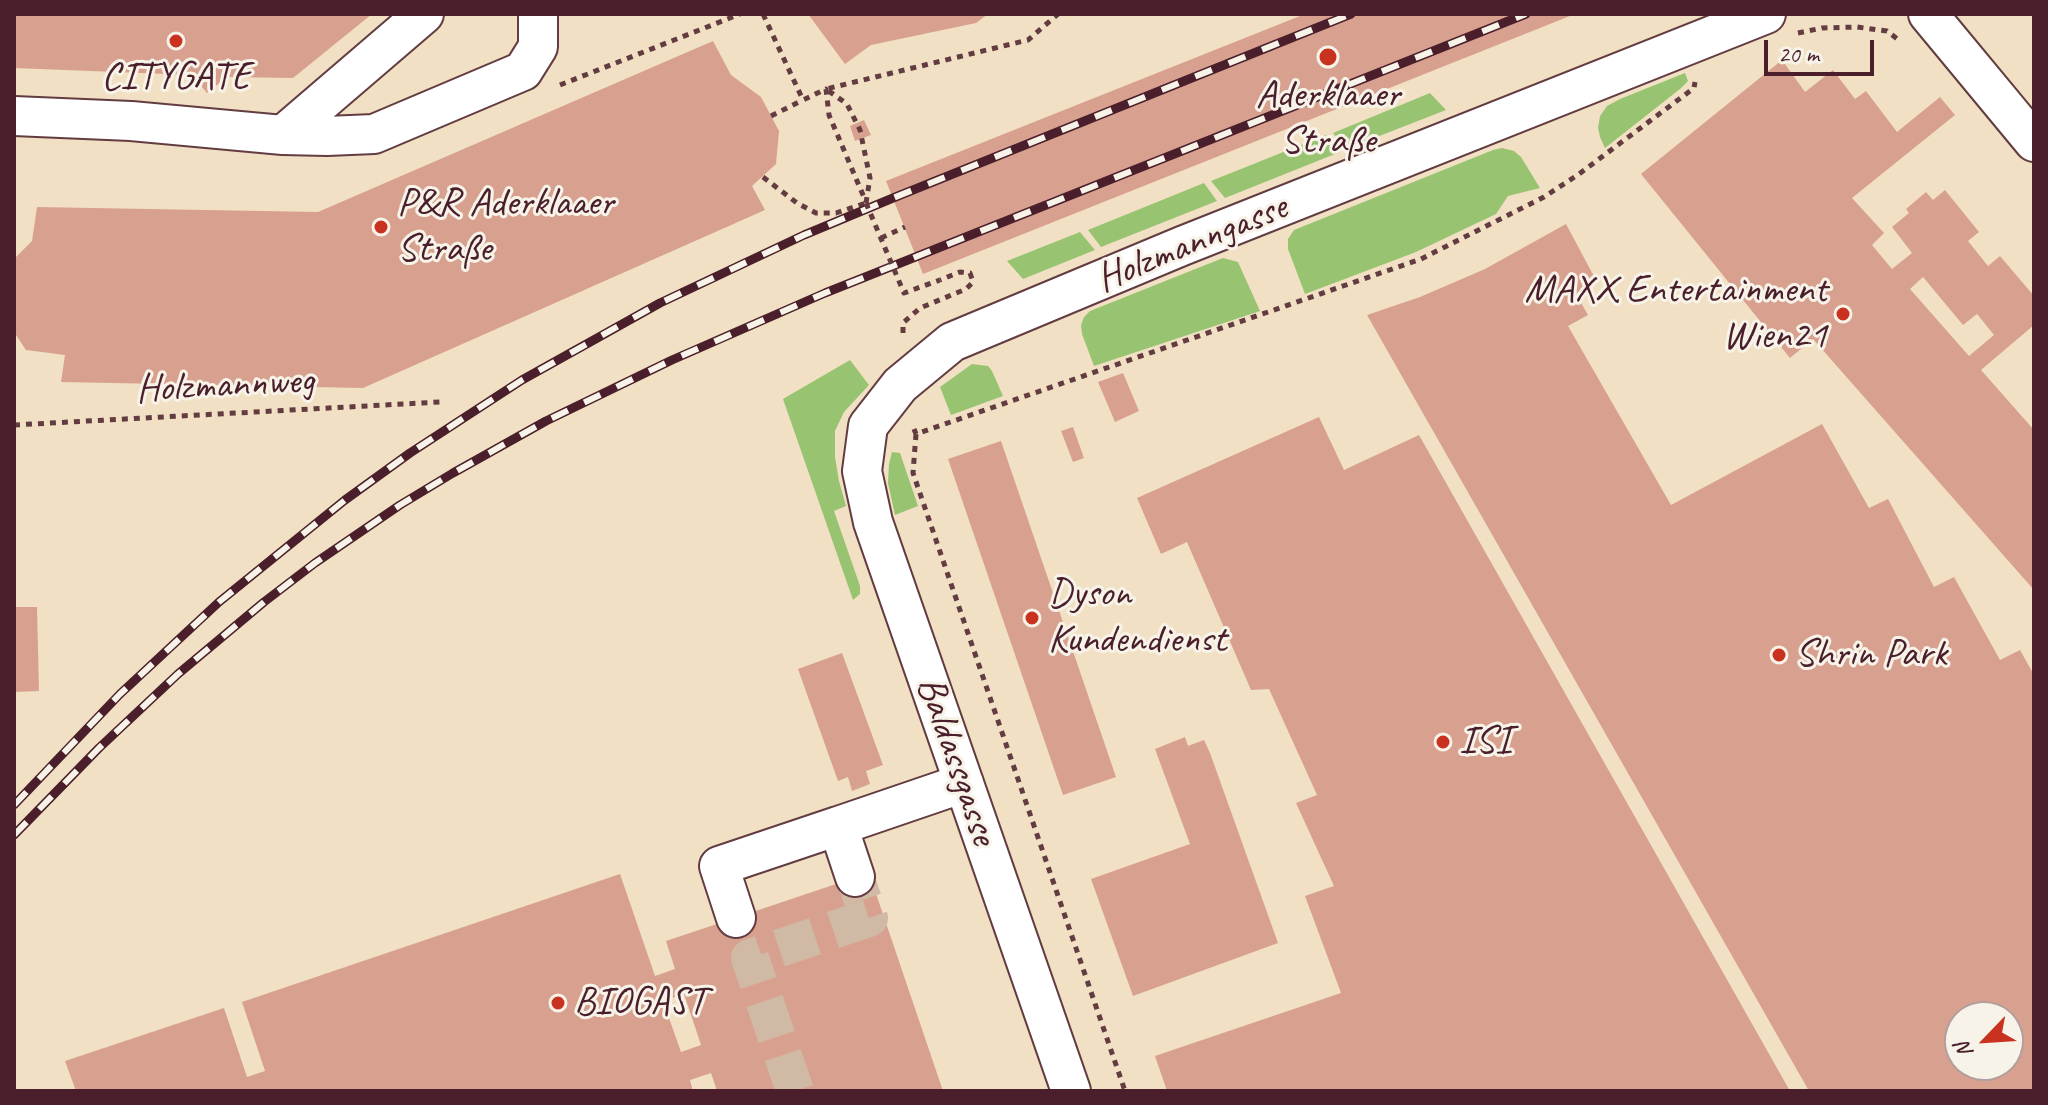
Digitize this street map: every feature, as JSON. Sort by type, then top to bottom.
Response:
[{"type":"street","points":[[283,135],[424,14]]},
{"type":"street","points":[[14,116],[131,121],[283,135],[374,134],[523,71],[538,47],[538,14]]},
{"type":"street","points":[[1928,14],[2034,142]]},
{"type":"street","name":"Holzmanngasse","points":[[868,426],[900,385],[952,342],[1182,246],[1684,45],[1776,25]]},
{"type":"street","name":"Baldassgasse","points":[[868,426],[862,471],[873,522],[1071,1091]]},
{"type":"street","points":[[736,918],[719,866],[964,783]]},
{"type":"street","points":[[838,826],[855,877]]},
{"type":"path","points":[[557,86],[740,14]]},
{"type":"path","points":[[763,14],[803,100]]},
{"type":"path","points":[[771,116],[826,89],[1028,40],[1058,14]]},
{"type":"path","points":[[1776,25],[1887,31],[1907,46]]},
{"type":"path","points":[[916,434],[1394,270],[1544,197],[1694,88],[1697,73],[1684,45]]},
{"type":"path","points":[[826,89],[847,104],[860,130],[870,178],[866,203]]},
{"type":"path","points":[[826,89],[829,115],[904,293],[960,272],[970,273],[973,282],[966,289],[920,308],[903,323],[900,385],[916,434],[913,473],[1125,1091]]},
{"type":"path","points":[[763,177],[797,203],[816,213],[836,213],[866,203]]},
{"type":"path","points":[[881,238],[905,227]]},
{"type":"path","name":"Holzmannweg","points":[[14,425],[440,402]]},
{"type":"green space","points":[[1685,73],[1688,81],[1680,89],[1605,148],[1598,128],[1600,116],[1607,106]]},
{"type":"green space","points":[[1430,93],[1446,110],[1346,149],[1333,133]]},
{"type":"green space","points":[[1326,135],[1340,152],[1225,198],[1211,181]]},
{"type":"green space","points":[[1502,148],[1514,151],[1521,157],[1540,188],[1508,196],[1496,214],[1416,252],[1305,294],[1288,249],[1288,239],[1294,230]]},
{"type":"green space","points":[[1204,183],[1217,201],[1101,247],[1088,230]]},
{"type":"green space","points":[[1080,232],[1095,250],[1023,279],[1007,261]]},
{"type":"green space","points":[[1223,258],[1238,262],[1260,311],[1094,366],[1081,325],[1090,311]]},
{"type":"green space","points":[[850,360],[869,385],[844,412],[835,431],[835,457],[846,506],[834,511],[860,586],[860,594],[853,600],[783,399]]},
{"type":"green space","points":[[972,364],[988,366],[1003,396],[951,415],[940,387]]},
{"type":"green space","points":[[892,452],[900,453],[918,506],[895,515],[888,483]]},
{"type":"building","name":"CITYGATE","points":[[14,14],[372,14],[293,78],[227,77],[207,93],[192,75],[14,68]]},
{"type":"building","points":[[808,14],[988,14],[976,23],[871,45],[845,64]]},
{"type":"building","points":[[1305,14],[1575,14],[923,274],[886,181]]},
{"type":"building","name":"P&R Aderklaaer Straße","points":[[713,41],[731,75],[761,97],[779,131],[776,164],[752,186],[765,210],[363,388],[61,382],[65,355],[26,350],[14,332],[14,259],[32,241],[37,207],[318,212]]},
{"type":"building","name":"MAXX Entertainment Wien21","points":[[1782,60],[1805,92],[1833,70],[1855,99],[1866,91],[1897,132],[1940,97],[1955,115],[1852,198],[1884,233],[1872,245],[1892,269],[1912,253],[1892,227],[1909,213],[1906,209],[1926,192],[1933,200],[1945,190],[1979,232],[1968,241],[1988,266],[2000,256],[2034,296],[2034,325],[1981,370],[2034,430],[2034,590],[1813,339],[1790,358],[1641,174]],"holes":[[[1923,277],[1963,325],[1977,314],[1994,335],[1969,356],[1910,289]]]},
{"type":"building","points":[[864,120],[871,135],[855,141],[850,126]]},
{"type":"building","name":"Shrin Park","points":[[1566,224],[1597,282],[1576,294],[1588,315],[1568,326],[1671,505],[1822,424],[1869,508],[1888,499],[1934,587],[1954,577],[2000,660],[2020,650],[2034,675],[2034,1091],[1809,1091],[1367,315],[1420,297],[1485,269]]},
{"type":"building","points":[[1123,373],[1139,411],[1115,422],[1098,382]]},
{"type":"building","name":"ISI","points":[[1319,417],[1344,470],[1419,435],[1790,1091],[1167,1091],[1155,1056],[1341,993],[1305,896],[1334,886],[1296,803],[1317,795],[1269,689],[1251,690],[1187,542],[1161,554],[1137,498]]},
{"type":"building","points":[[1073,427],[1084,458],[1073,462],[1061,431]]},
{"type":"building","name":"Dyson Kundendienst","points":[[1001,441],[1116,777],[1063,795],[948,459]]},
{"type":"building","points":[[14,607],[37,607],[39,691],[14,692]]},
{"type":"building","points":[[842,653],[883,765],[866,771],[870,784],[852,791],[848,777],[838,781],[798,669]]},
{"type":"building","points":[[1185,737],[1188,746],[1204,740],[1210,753],[1278,943],[1133,996],[1091,879],[1190,844],[1155,749]]},
{"type":"building","points":[[869,873],[943,1091],[717,1091],[711,1073],[690,1080],[693,1091],[76,1091],[65,1061],[224,1008],[247,1077],[265,1071],[242,1002],[620,874],[655,976],[675,969],[666,941]],"holes":[[[684,994],[701,1045],[681,1052],[663,1001]]]},
{"type":"tunnel","points":[[795,1091],[750,958],[869,918],[855,877]]},
{"type":"railway","points":[[14,805],[120,694],[219,602],[345,500],[410,453],[522,380],[660,303],[804,235],[1351,14]]},
{"type":"railway","points":[[14,835],[99,748],[178,674],[264,602],[400,505],[546,421],[672,360],[825,293],[1526,14]]},
{"type":"place","name":"CITYGATE","points":[[176,41]]},
{"type":"place","name":"Aderklaaer Straße","points":[[1328,57]]},
{"type":"place","name":"P&R Aderklaaer Straße","points":[[381,227]]},
{"type":"place","name":"MAXX Entertainment Wien21","points":[[1843,314]]},
{"type":"place","name":"Dyson Kundendienst","points":[[1032,618]]},
{"type":"place","name":"Shrin Park","points":[[1779,655]]},
{"type":"place","name":"ISI","points":[[1443,742]]},
{"type":"place","name":"BIOGAST","points":[[558,1003]]}]
